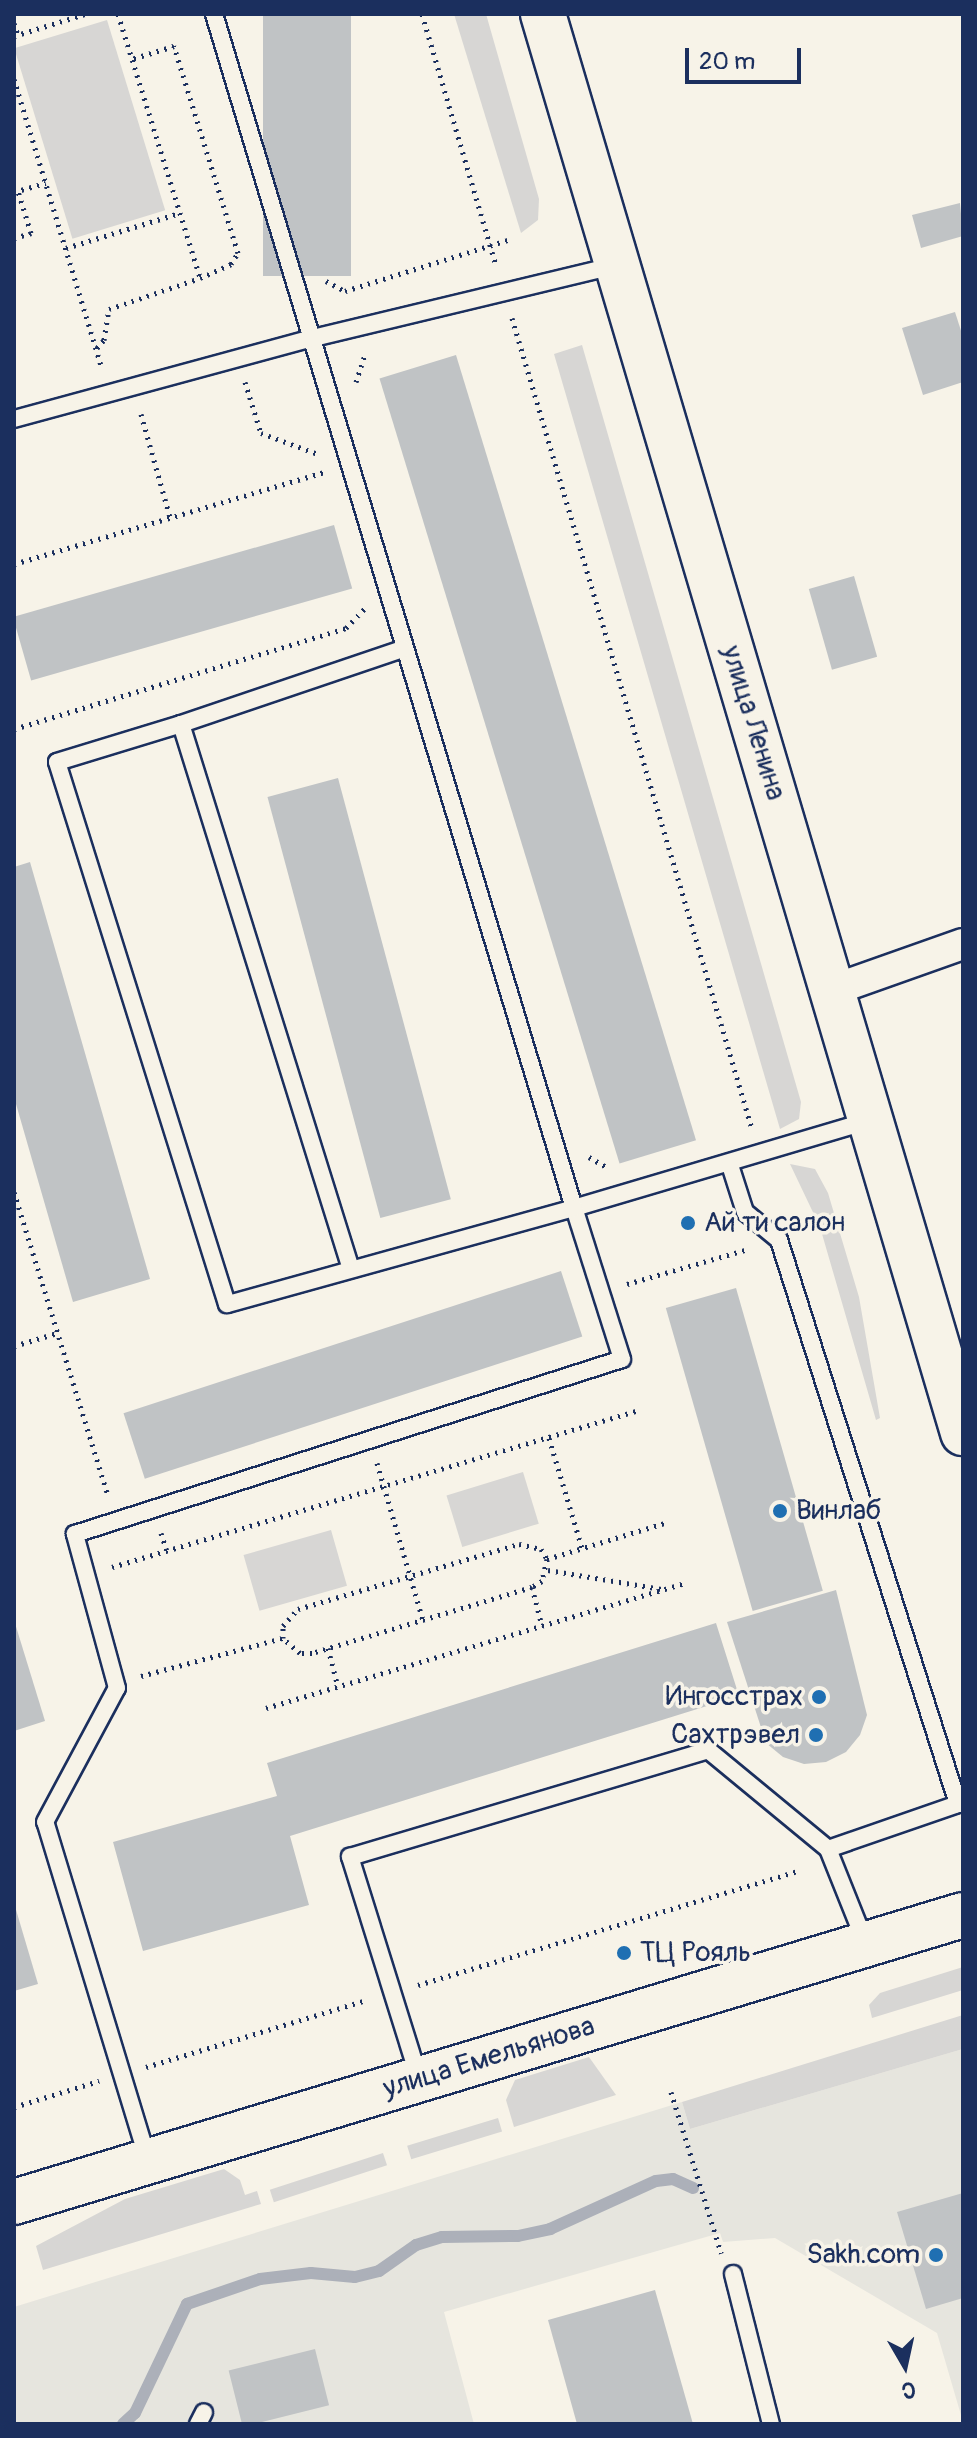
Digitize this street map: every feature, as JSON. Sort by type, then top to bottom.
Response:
[{"type":"main road","name":"улица Ленина","points":[[543,14],[963,1433]]},
{"type":"main road","name":"улица Емельянова","points":[[14,2202],[963,1915]]},
{"type":"street","points":[[833,990],[963,944]]},
{"type":"lane","points":[[148,2161],[45,1822],[116,1683],[75,1534],[622,1359],[403,649],[214,14]]},
{"type":"lane","points":[[14,419],[309,339],[618,265]]},
{"type":"lane","points":[[403,649],[57,762],[227,1304],[350,1266],[730,1165],[870,1120]]},
{"type":"lane","points":[[181,724],[350,1266]]},
{"type":"lane","points":[[730,1165],[745,1212],[779,1240],[958,1804],[828,1849]]},
{"type":"lane","points":[[419,2079],[350,1857],[708,1750],[828,1849],[867,1946]]},
{"type":"lane","points":[[733,2274],[771,2424]]},
{"type":"path","points":[[14,23],[16,36],[85,14]]},
{"type":"path","points":[[118,14],[200,278]]},
{"type":"path","points":[[422,14],[754,1137],[762,1134]]},
{"type":"path","points":[[97,348],[104,340],[109,309],[200,278],[231,264],[238,253],[174,46],[132,59]]},
{"type":"path","points":[[14,79],[97,348],[100,367],[136,397],[170,517]]},
{"type":"path","points":[[14,238],[31,233],[16,192],[46,183]]},
{"type":"path","points":[[66,248],[180,213]]},
{"type":"path","points":[[323,276],[328,285],[345,291],[508,240]]},
{"type":"path","points":[[359,395],[356,381],[363,356],[375,345]]},
{"type":"path","points":[[241,369],[261,433],[323,456]]},
{"type":"path","points":[[319,441],[332,485]]},
{"type":"path","points":[[14,564],[328,471]]},
{"type":"path","points":[[14,729],[346,628],[368,603]]},
{"type":"path","points":[[583,1145],[589,1157],[615,1171]]},
{"type":"path","points":[[14,1192],[117,1523]]},
{"type":"path","points":[[600,1292],[779,1240]]},
{"type":"path","points":[[14,1346],[57,1333]]},
{"type":"path","points":[[86,1575],[636,1411]]},
{"type":"path","points":[[549,1438],[582,1548]]},
{"type":"path","points":[[371,1441],[423,1620]]},
{"type":"path","points":[[547,1559],[668,1522]]},
{"type":"path","points":[[519,1544],[541,1549],[547,1559],[548,1570],[532,1587],[423,1620],[328,1648],[300,1653],[283,1638],[283,1626],[298,1609],[519,1544]]},
{"type":"path","points":[[548,1570],[665,1589]]},
{"type":"path","points":[[266,1708],[684,1583]]},
{"type":"path","points":[[532,1587],[542,1626]]},
{"type":"path","points":[[116,1683],[283,1638]]},
{"type":"path","points":[[328,1648],[338,1687]]},
{"type":"path","points":[[671,2092],[718,2247],[733,2274]]},
{"type":"shaded area","points":[[454,14],[486,14],[539,199],[538,220],[521,233]]},
{"type":"shaded area","points":[[107,20],[165,210],[72,239],[14,48]]},
{"type":"shaded area","points":[[582,345],[801,1102],[799,1119],[780,1129],[554,354]]},
{"type":"shaded area","points":[[790,1164],[815,1169],[828,1193],[859,1297],[880,1418],[876,1420],[820,1227]]},
{"type":"shaded area","points":[[523,1472],[539,1524],[462,1547],[446,1495]]},
{"type":"shaded area","points":[[331,1530],[347,1586],[260,1611],[244,1555]]},
{"type":"shaded area","points":[[963,1967],[963,1990],[872,2018],[869,2005],[880,1993]]},
{"type":"shaded area","points":[[963,2015],[963,2049],[690,2129],[682,2102]]},
{"type":"shaded area","points":[[963,2049],[963,2422],[937,2333],[775,2238],[723,2242],[720,2233],[444,2312],[474,2424],[14,2424],[14,2307],[682,2102],[690,2129]]},
{"type":"shaded area","points":[[589,2057],[616,2095],[514,2127],[506,2100],[515,2080]]},
{"type":"shaded area","points":[[498,2118],[502,2131],[411,2159],[407,2146]]},
{"type":"shaded area","points":[[383,2153],[387,2165],[274,2202],[270,2190]]},
{"type":"shaded area","points":[[224,2169],[240,2180],[245,2195],[257,2191],[261,2204],[43,2270],[36,2246],[125,2199]]},
{"type":"building","points":[[263,14],[351,14],[351,276],[263,276]]},
{"type":"building","points":[[960,203],[963,236],[921,248],[912,215]]},
{"type":"building","points":[[955,312],[963,337],[963,382],[923,395],[902,328]]},
{"type":"building","points":[[456,355],[696,1140],[620,1164],[379,378]]},
{"type":"building","points":[[334,525],[352,588],[31,681],[14,617]]},
{"type":"building","points":[[854,576],[877,657],[832,670],[809,589]]},
{"type":"building","points":[[338,778],[451,1199],[380,1218],[267,797]]},
{"type":"building","points":[[30,862],[150,1279],[73,1302],[14,1097],[14,867]]},
{"type":"building","points":[[561,1271],[582,1337],[145,1479],[124,1413]]},
{"type":"building","points":[[736,1288],[823,1591],[753,1611],[666,1308]]},
{"type":"building","points":[[836,1590],[867,1715],[860,1735],[846,1752],[826,1762],[804,1764],[783,1757],[766,1743],[727,1622]]},
{"type":"building","points":[[14,1620],[45,1721],[14,1731]]},
{"type":"building","points":[[716,1623],[739,1696],[290,1836],[309,1905],[143,1951],[113,1842],[277,1796],[267,1763]]},
{"type":"building","points":[[14,1903],[38,1984],[14,1991]]},
{"type":"building","name":"Sakh.com","points":[[963,2193],[963,2298],[926,2309],[897,2212]]},
{"type":"building","points":[[655,2290],[693,2424],[577,2424],[548,2320]]},
{"type":"building","points":[[315,2349],[329,2405],[254,2424],[242,2424],[229,2371]]},
{"type":"waterway","points":[[123,2424],[135,2413],[187,2304],[260,2279],[311,2273],[355,2277],[379,2271],[416,2245],[442,2237],[518,2236],[550,2229],[656,2181],[673,2179],[693,2188]]},
{"type":"place","name":"Ай ти салон","points":[[688,1223]]},
{"type":"place","name":"Винлаб","points":[[780,1511]]},
{"type":"place","name":"Ингосстрах","points":[[819,1697]]},
{"type":"place","name":"Сахтрэвел","points":[[816,1735]]},
{"type":"place","name":"ТЦ Рояль","points":[[624,1953]]},
{"type":"place","name":"Sakh.com","points":[[936,2255]]}]
